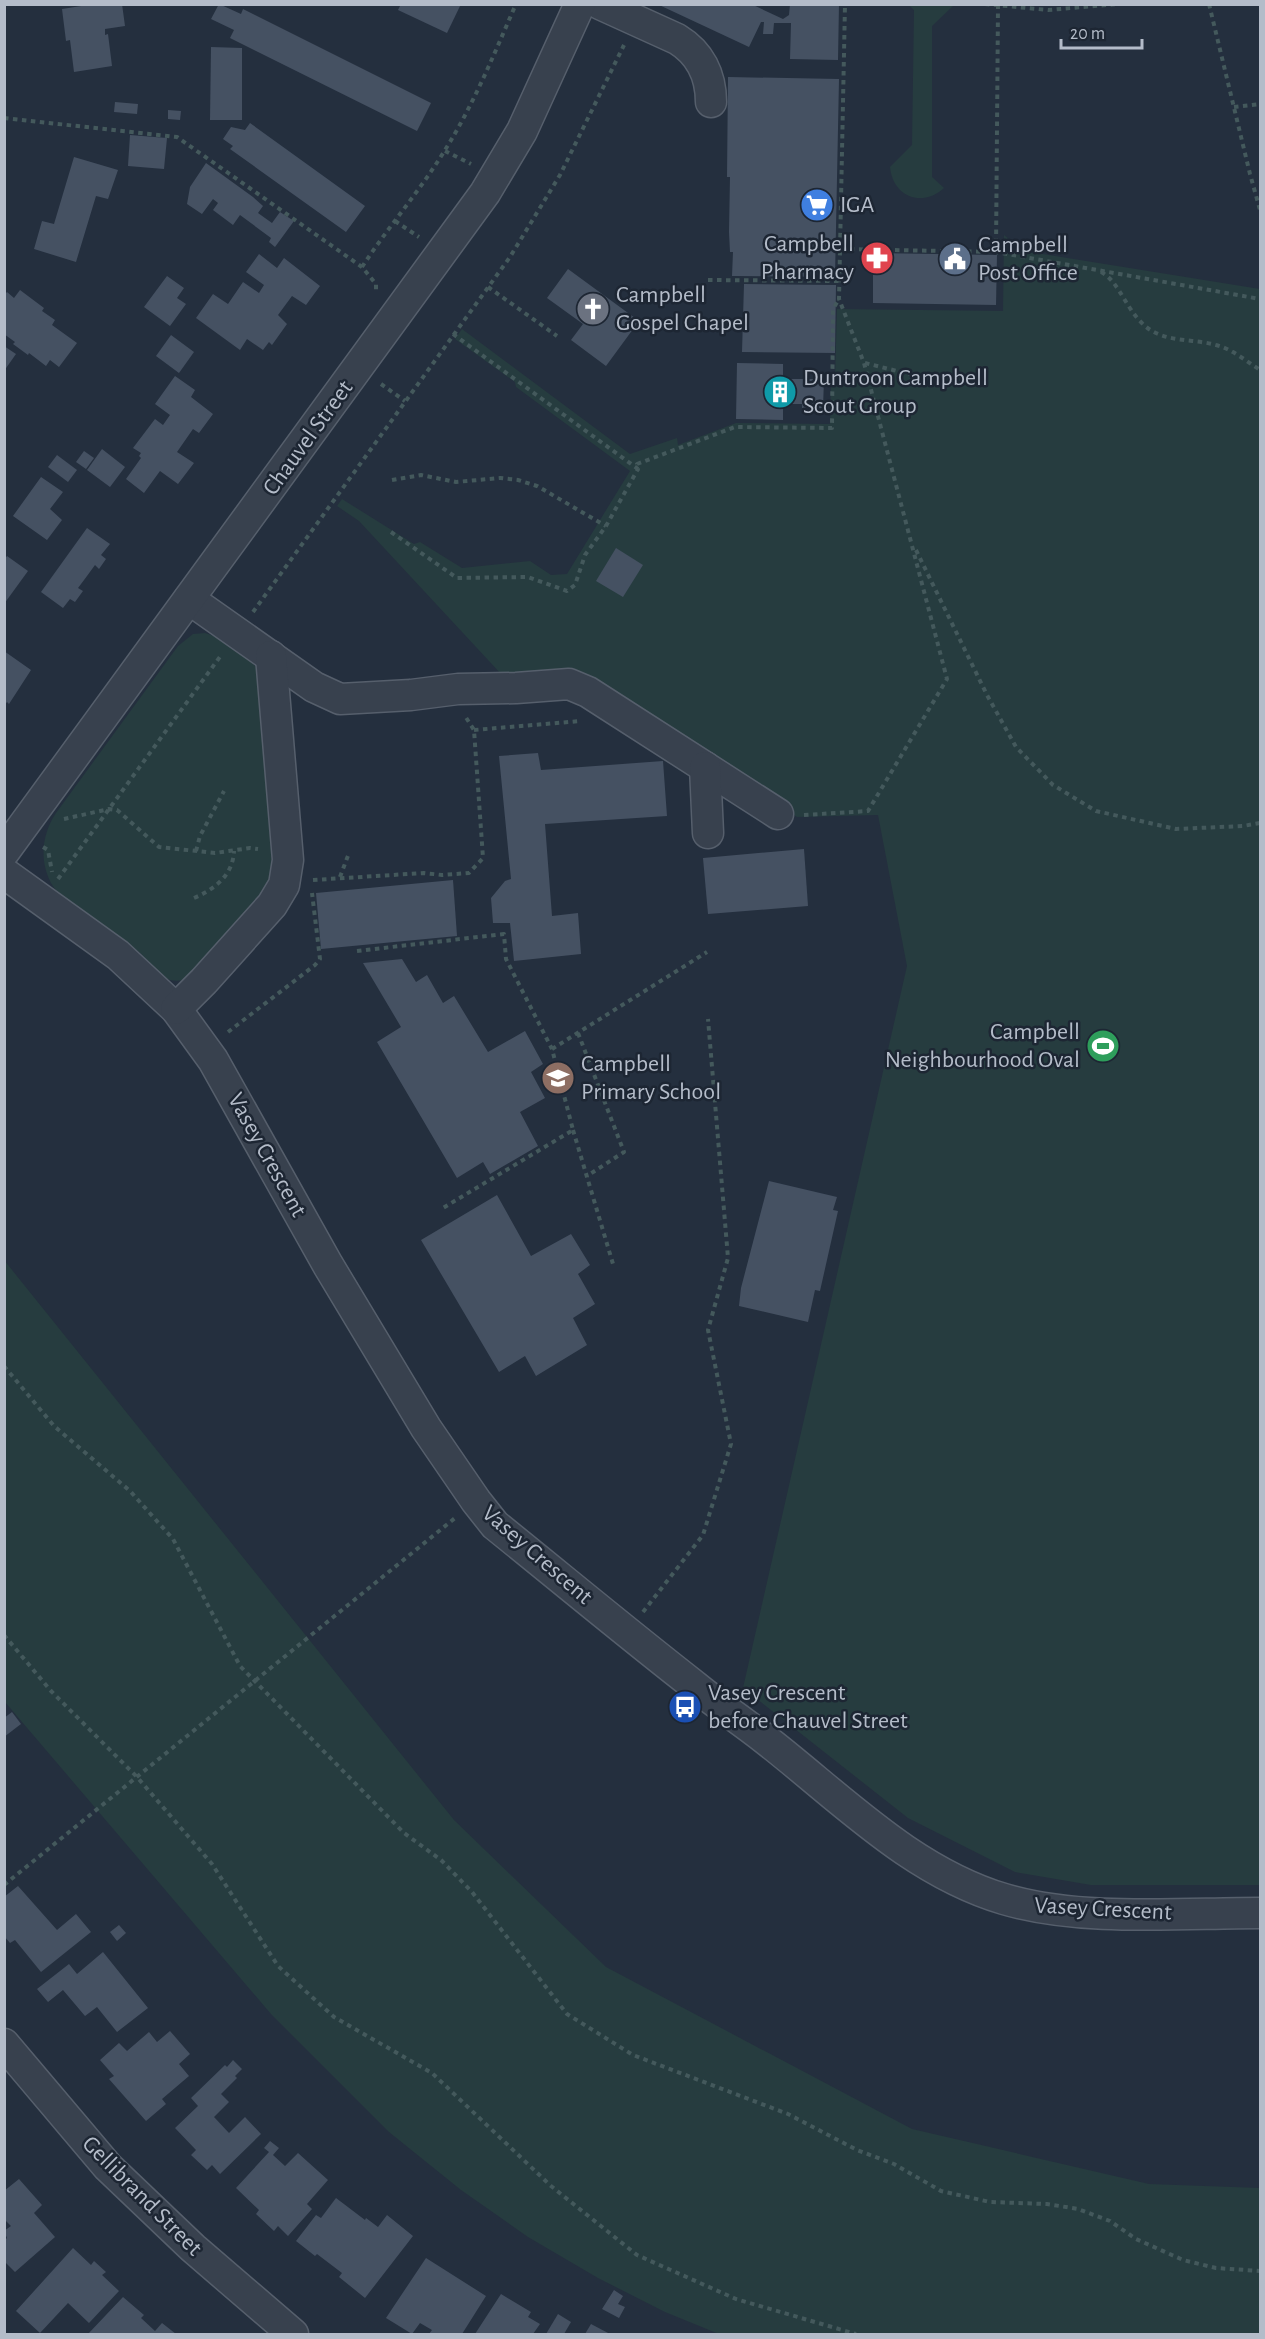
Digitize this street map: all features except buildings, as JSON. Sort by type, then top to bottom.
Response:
[{"type":"street","name":"Chauvel Street","points":[[12,842],[457,234],[500,170],[535,104],[580,4]]},
{"type":"street","points":[[600,4],[677,39],[695,54],[708,76],[711,102]]},
{"type":"street","points":[[189,600],[314,687],[340,699],[458,689],[569,684],[588,692],[778,814]]},
{"type":"street","points":[[176,1009],[204,981],[295,878],[271,656]]},
{"type":"street","points":[[705,767],[708,833]]},
{"type":"street","name":"Vasey Crescent","points":[[4,873],[118,955],[176,1009],[213,1060],[328,1265],[426,1428],[476,1502],[495,1525],[890,1841],[953,1879],[1002,1899],[1039,1908],[1114,1914],[1260,1913]]},
{"type":"street","name":"Gellibrand Street","points":[[4,2044],[108,2167],[193,2248],[293,2334]]},
{"type":"path","points":[[362,267],[432,171],[452,138],[473,100],[516,4]]},
{"type":"path","points":[[391,532],[457,578],[528,576],[567,591],[575,585],[585,555],[606,526],[638,469],[637,464],[735,427],[832,428],[833,309],[839,299],[841,281],[845,4]]},
{"type":"path","points":[[985,4],[1048,10],[1119,4]]},
{"type":"path","points":[[1209,4],[1260,210]]},
{"type":"path","points":[[996,252],[998,6]]},
{"type":"path","points":[[56,881],[510,257],[560,175],[635,21]]},
{"type":"path","points":[[1234,107],[1260,104]]},
{"type":"path","points":[[4,118],[177,137],[362,267],[376,284],[376,296]]},
{"type":"path","points":[[841,249],[996,252],[1260,299]]},
{"type":"path","points":[[1095,269],[1108,275],[1134,316],[1153,332],[1169,338],[1226,348],[1260,370]]},
{"type":"path","points":[[708,280],[841,281]]},
{"type":"path","points":[[488,287],[557,336]]},
{"type":"path","points":[[778,814],[786,816],[868,811],[947,679],[864,363],[839,299]]},
{"type":"path","points":[[453,334],[638,469]]},
{"type":"path","points":[[864,363],[933,380]]},
{"type":"path","points":[[359,368],[405,401]]},
{"type":"path","points":[[392,480],[421,475],[456,482],[500,478],[518,480],[537,486],[606,526]]},
{"type":"path","points":[[912,542],[987,695],[1016,747],[1053,785],[1096,811],[1176,829],[1260,823]]},
{"type":"path","points":[[255,609],[264,616]]},
{"type":"path","points":[[57,821],[109,809],[117,810],[159,848],[215,854],[256,849],[295,878],[304,882],[424,873],[442,875],[469,873],[483,858],[474,730],[459,705],[458,689]]},
{"type":"path","points":[[474,730],[589,720]]},
{"type":"path","points":[[196,851],[200,836],[224,791]]},
{"type":"path","points":[[12,842],[48,850]]},
{"type":"path","points":[[50,843],[49,864],[60,886]]},
{"type":"path","points":[[194,898],[210,891],[228,873],[234,863],[234,851]]},
{"type":"path","points":[[339,878],[349,853]]},
{"type":"path","points":[[227,1033],[320,959],[295,878]]},
{"type":"path","points":[[357,951],[504,934],[507,959],[552,1049],[573,1130],[613,1264]]},
{"type":"path","points":[[552,1049],[707,952]]},
{"type":"path","points":[[637,1620],[703,1535],[731,1444],[708,1330],[728,1258],[708,1019]]},
{"type":"path","points":[[578,1033],[624,1152],[587,1176]]},
{"type":"path","points":[[443,1208],[573,1130]]},
{"type":"path","points":[[4,1366],[54,1426],[130,1491],[173,1539],[240,1666],[404,1833],[441,1860],[472,1892],[567,2014],[633,2055],[788,2114],[857,2150],[894,2163],[941,2191],[990,2202],[1047,2204],[1078,2209],[1110,2221],[1136,2239],[1183,2260],[1216,2268],[1260,2271]]},
{"type":"path","points":[[4,1884],[476,1502]]},
{"type":"path","points":[[4,1635],[51,1691],[137,1777],[212,1864],[278,1966],[334,2017],[432,2073],[551,2186],[637,2255],[736,2300],[855,2334]]},
{"type":"green space","points":[[909,5],[954,5],[932,26],[932,177],[944,188],[935,194],[918,198],[903,192],[897,186],[890,167],[912,145],[914,10]]},
{"type":"green space","points":[[1004,235],[1024,251],[1260,289],[1260,1885],[1091,1885],[1015,1872],[908,1818],[743,1688],[907,966],[878,815],[797,817],[577,675],[502,675],[359,521],[337,506],[342,499],[414,544],[420,542],[462,568],[530,561],[551,575],[567,574],[630,471],[516,387],[515,382],[455,339],[462,329],[630,454],[677,438],[678,445],[736,423],[830,424],[831,379],[835,379],[837,309],[1003,311]]},
{"type":"green space","points":[[205,633],[233,648],[258,669],[276,845],[274,874],[263,898],[184,980],[173,981],[161,975],[139,952],[78,910],[57,891],[47,874],[44,847],[51,821],[56,813],[178,646],[193,634]]},
{"type":"green space","points":[[4,1260],[454,1820],[606,1967],[912,2129],[1149,2184],[1260,2188],[1260,2334],[719,2334],[665,2312],[598,2278],[528,2237],[461,2190],[389,2132],[271,2014],[5,1702]]},
{"type":"place","name":"IGA","points":[[817,205]]},
{"type":"place","name":"Campbell Pharmacy","points":[[877,258]]},
{"type":"place","name":"Campbell Post Office","points":[[955,259]]},
{"type":"place","name":"Campbell Gospel Chapel","points":[[593,309]]},
{"type":"place","name":"Duntroon Campbell Scout Group","points":[[780,392]]},
{"type":"place","name":"Campbell Neighbourhood Oval","points":[[1103,1046]]},
{"type":"place","name":"Campbell Primary School","points":[[558,1078]]},
{"type":"place","name":"Vasey Crescent before Chauvel Street","points":[[685,1707]]}]
